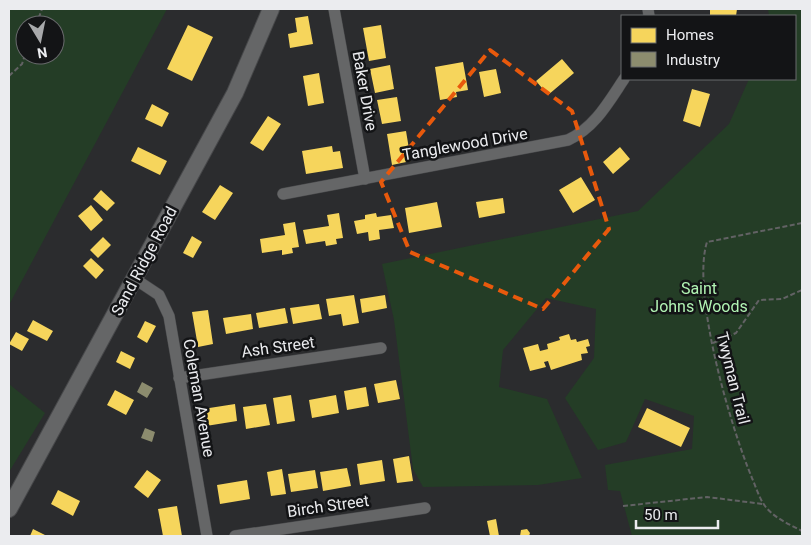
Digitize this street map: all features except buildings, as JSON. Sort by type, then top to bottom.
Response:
[{"type":"street","name":"Sand Ridge Road","points":[[9,509],[235,93],[271,9]]},
{"type":"street","name":"Baker Drive","points":[[334,9],[365,179]]},
{"type":"street","name":"Tanglewood Drive","points":[[284,194],[568,140],[584,131],[597,119],[623,80]]},
{"type":"street","name":"Coleman Avenue","points":[[135,279],[152,289],[164,303],[169,316],[207,536]]},
{"type":"street","name":"Ash Street","points":[[179,378],[381,348]]},
{"type":"street","name":"Birch Street","points":[[234,536],[426,508]]},
{"type":"path","points":[[9,76],[21,65]]},
{"type":"path","name":"Twyman Trail","points":[[802,223],[707,242],[703,254],[707,319],[738,444],[763,504],[773,515],[802,531]]},
{"type":"path","points":[[713,343],[736,333],[759,300],[782,299],[802,290]]},
{"type":"path","points":[[623,506],[707,497],[763,504]]},
{"type":"highlighted area","points":[[490,50],[572,111],[609,229],[543,309],[410,252],[381,182]]},
{"type":"green space","points":[[9,9],[167,9],[9,305]]},
{"type":"green space","name":"Saint Johns Woods","points":[[768,9],[802,9],[802,536],[632,536],[620,491],[608,490],[605,465],[692,449],[694,416],[645,399],[626,442],[598,450],[565,398],[594,358],[596,309],[546,298],[503,350],[499,387],[547,399],[582,478],[538,485],[423,487],[413,469],[394,320],[382,264],[638,211],[729,124],[749,80],[796,80],[796,15],[769,15]]},
{"type":"green space","points":[[9,384],[45,413],[9,472]]}]
